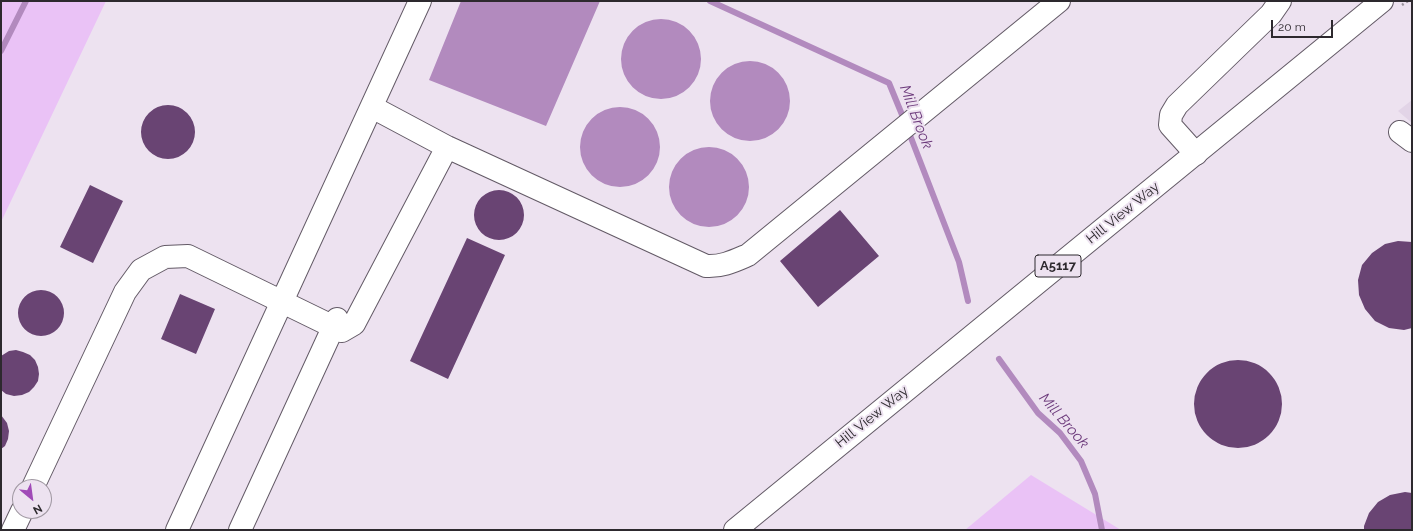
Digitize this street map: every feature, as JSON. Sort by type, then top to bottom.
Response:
[{"type":"main road","points":[[177,530],[420,1]]},
{"type":"main road","points":[[372,107],[447,147],[706,266],[718,267],[748,255],[1059,1]]},
{"type":"main road","points":[[1196,154],[1170,125],[1170,115],[1177,105],[1271,14],[1280,1]]},
{"type":"main road","name":"Hill View Way","points":[[734,530],[1382,1]]},
{"type":"main road","points":[[37,479],[125,292],[140,270],[165,257],[188,256],[282,301],[335,322],[342,331],[354,324],[447,147]]},
{"type":"main road","points":[[240,530],[335,322]]},
{"type":"main road","points":[[13,530],[18,519]]},
{"type":"shaded area","points":[[1,1],[106,1],[1,222]]},
{"type":"shaded area","points":[[461,1],[600,1],[546,126],[429,80]]},
{"type":"shaded area","points":[[661,19],[676,22],[689,31],[698,44],[701,59],[698,74],[689,87],[676,96],[661,99],[646,96],[633,87],[624,74],[621,59],[624,44],[633,31],[646,22]]},
{"type":"shaded area","points":[[750,61],[765,64],[778,73],[787,86],[790,101],[787,116],[778,129],[765,138],[750,141],[735,138],[722,129],[713,116],[710,101],[713,86],[722,73],[735,64]]},
{"type":"shaded area","points":[[1412,100],[1412,123],[1398,111]]},
{"type":"shaded area","points":[[620,107],[635,110],[648,119],[657,132],[660,147],[657,162],[648,175],[635,184],[620,187],[605,184],[592,175],[583,162],[580,147],[583,132],[592,119],[605,110]]},
{"type":"shaded area","points":[[709,147],[724,150],[737,159],[746,172],[749,187],[746,202],[737,215],[724,224],[709,227],[694,224],[681,215],[672,202],[669,187],[672,172],[681,159],[694,150]]},
{"type":"shaded area","points":[[1031,475],[1121,530],[965,530]]},
{"type":"building","points":[[168,105],[178,107],[187,113],[193,122],[195,132],[193,142],[187,151],[178,157],[168,159],[158,157],[149,151],[143,142],[141,132],[143,122],[149,113],[158,107]]},
{"type":"building","points":[[90,185],[123,201],[93,263],[60,247]]},
{"type":"building","points":[[499,190],[508,192],[519,201],[524,215],[522,224],[513,235],[499,240],[490,238],[479,229],[474,215],[476,206],[485,195]]},
{"type":"building","points":[[840,210],[879,256],[818,307],[780,261]]},
{"type":"building","points":[[467,238],[505,255],[448,379],[410,361]]},
{"type":"building","points":[[1398,241],[1412,242],[1412,328],[1404,330],[1389,328],[1375,321],[1365,309],[1359,295],[1358,280],[1362,265],[1372,253],[1385,244]]},
{"type":"building","points":[[41,290],[54,294],[60,300],[64,313],[60,326],[54,332],[41,336],[28,332],[22,326],[18,313],[22,300],[28,294]]},
{"type":"building","points":[[180,294],[215,309],[196,354],[161,339]]},
{"type":"building","points":[[16,350],[30,355],[35,360],[39,374],[38,381],[29,392],[14,396],[6,394],[1,390],[1,356],[9,351]]},
{"type":"building","points":[[1238,360],[1255,363],[1269,373],[1279,387],[1282,404],[1279,421],[1269,435],[1255,445],[1238,448],[1221,445],[1207,435],[1197,421],[1194,404],[1197,387],[1207,373],[1221,363]]},
{"type":"building","points":[[1,415],[7,423],[9,431],[5,446],[1,449]]},
{"type":"building","points":[[1405,492],[1412,493],[1412,530],[1364,530],[1369,513],[1378,502],[1390,495]]},
{"type":"waterway","points":[[1,51],[26,1]]},
{"type":"waterway","name":"Mill Brook","points":[[710,1],[889,83],[905,122]]},
{"type":"waterway","name":"Mill Brook","points":[[908,130],[959,262],[968,301]]},
{"type":"waterway","name":"Mill Brook","points":[[999,359],[1038,413],[1060,433],[1081,461],[1095,494],[1102,530]]}]
